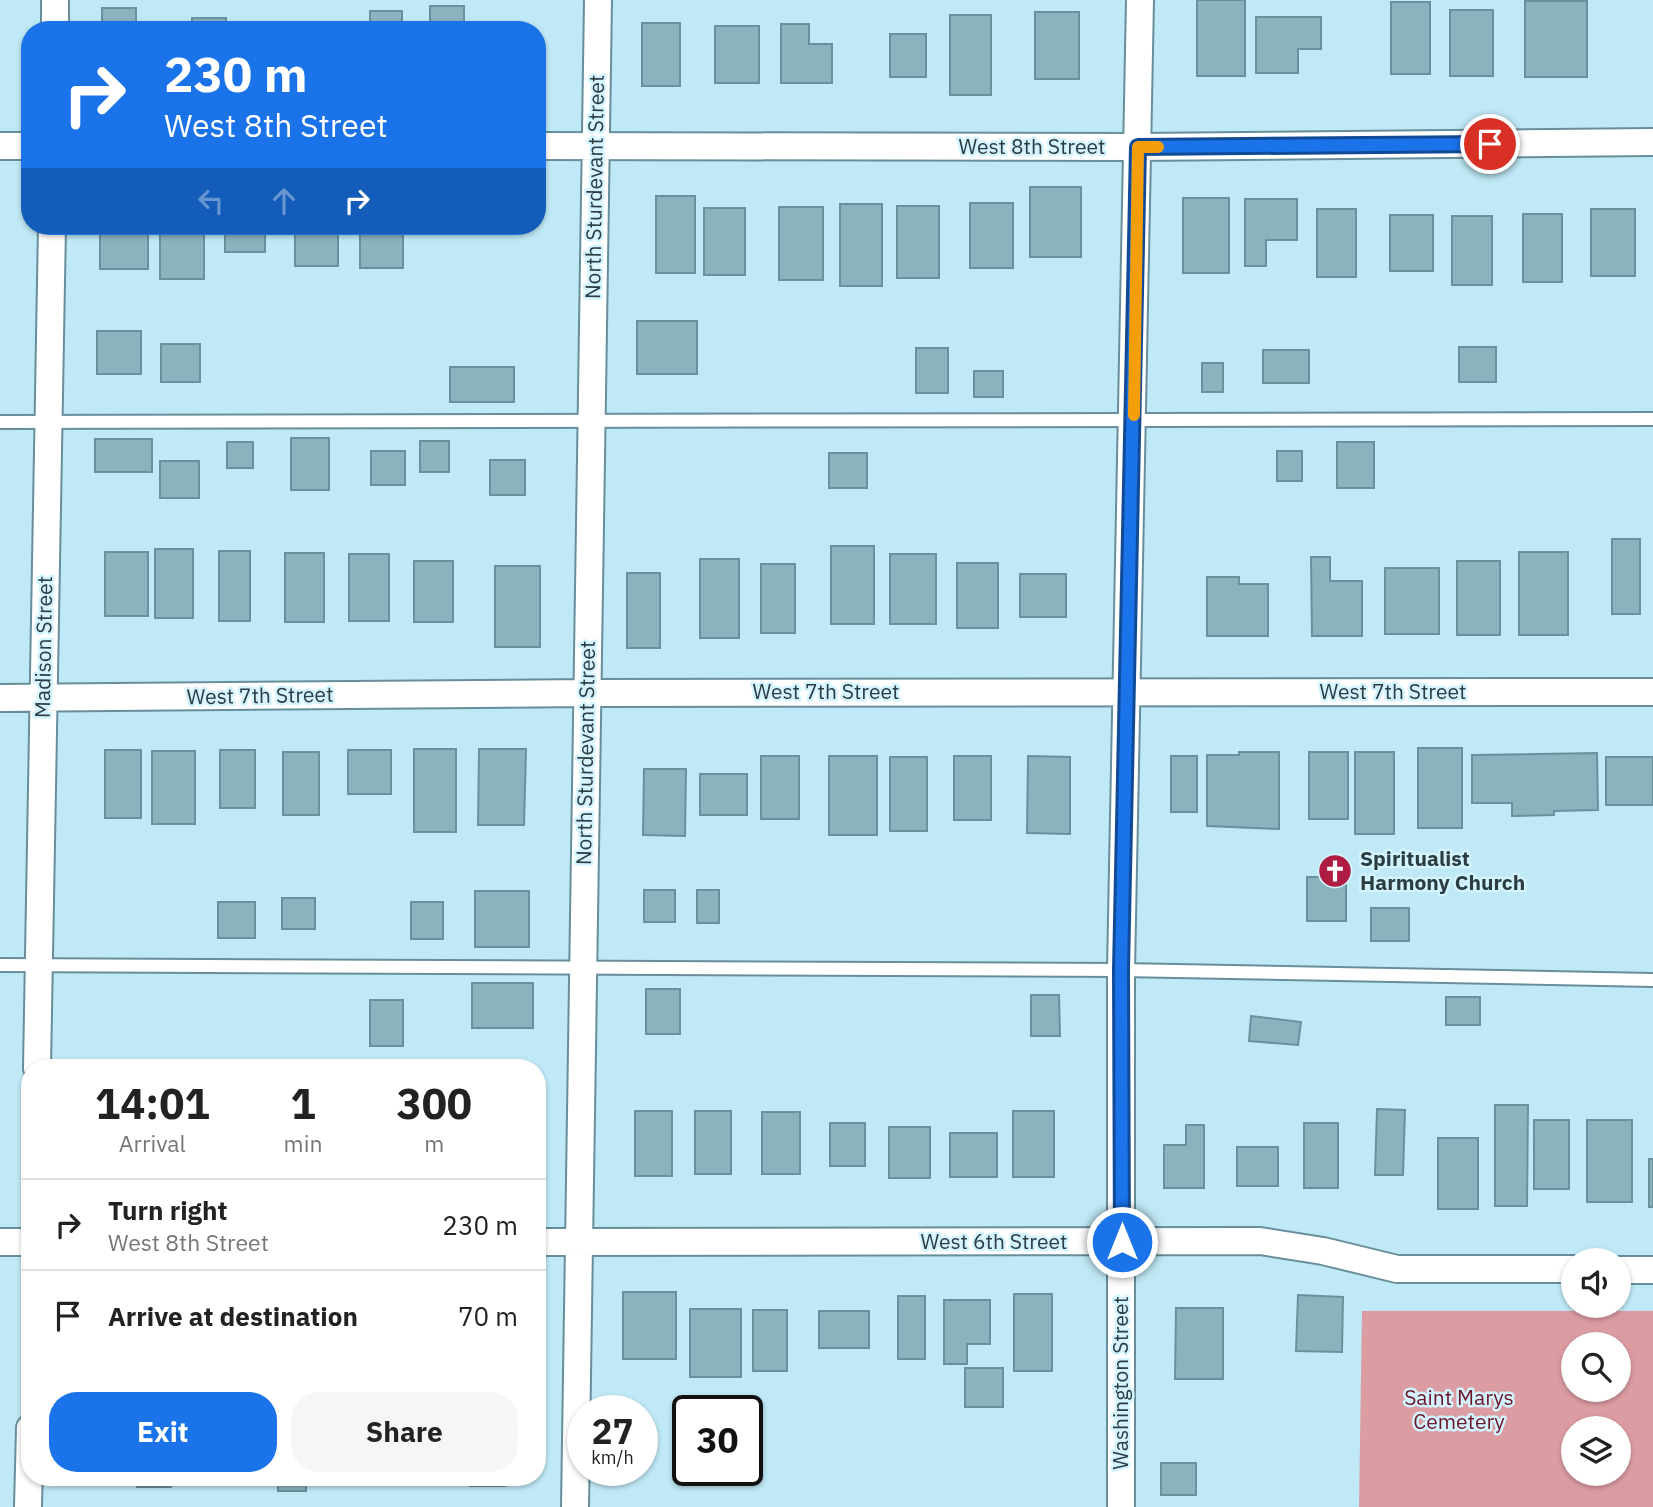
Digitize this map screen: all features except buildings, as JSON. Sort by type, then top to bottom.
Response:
[{"type":"street","points":[[55,0],[55,21]]},
{"type":"street","name":"North Sturdevant Street","points":[[575,1507],[598,0]]},
{"type":"street","name":"Washington Street","points":[[1121,1507],[1121,970],[1134,422],[1140,0]]},
{"type":"street","name":"West 8th Street","points":[[546,146],[1138,147],[1653,142]]},
{"type":"street","points":[[0,146],[21,146]]},
{"type":"street","name":"Madison Street","points":[[37,1059],[52,235]]},
{"type":"street","name":"West 7th Street","points":[[0,698],[587,693],[1653,692]]},
{"type":"street","name":"West 6th Street","points":[[546,1242],[1260,1241],[1323,1251],[1397,1269],[1561,1269]]},
{"type":"street","points":[[0,1242],[21,1242]]},
{"type":"street","points":[[1631,1270],[1653,1270]]},
{"type":"street","points":[[28,1507],[29,1486]]},
{"type":"lane","points":[[0,422],[1653,419]]},
{"type":"lane","points":[[0,965],[1121,970],[1653,980]]},
{"type":"green space","name":"Saint Marys Cemetery","points":[[1362,1311],[1561,1311],[1561,1318],[1631,1318],[1631,1311],[1653,1311],[1653,1507],[1359,1507]]},
{"type":"slow traffic","points":[[1134,415],[1138,147],[1158,147]]},
{"type":"place","name":"Spiritualist Harmony Church","points":[[1335,871]]},
{"type":"route","points":[[1122,1242],[1121,970],[1138,147],[1490,144]]}]
